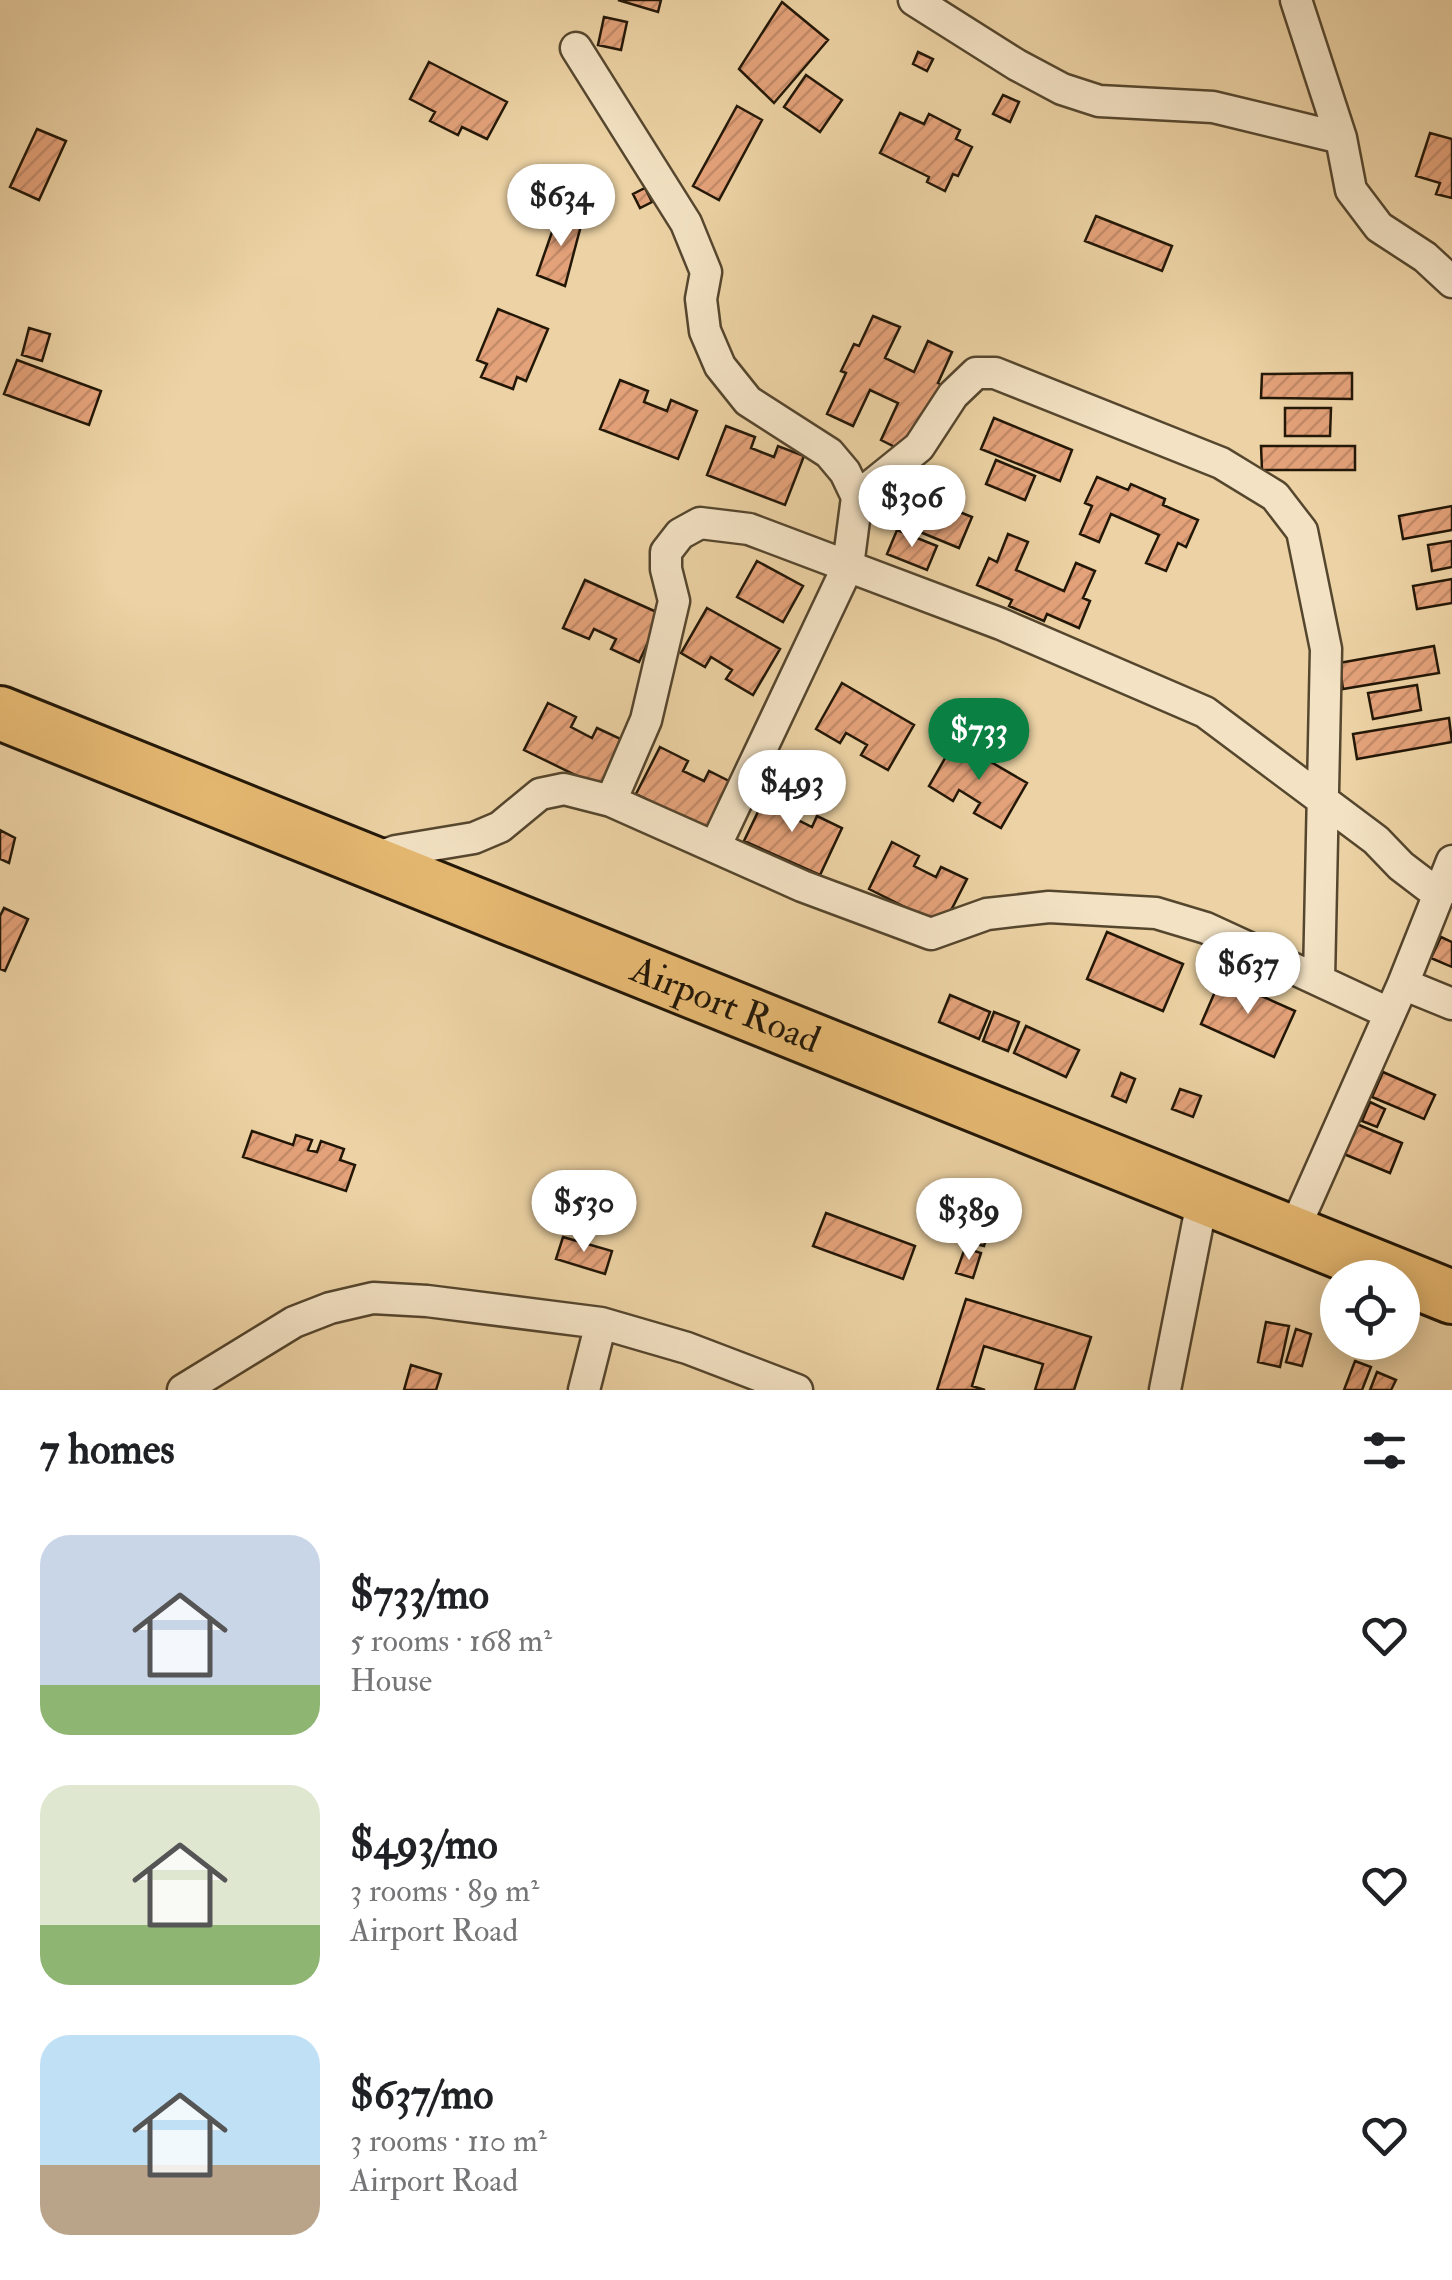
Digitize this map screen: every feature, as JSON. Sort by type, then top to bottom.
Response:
[{"type":"highway","name":"Airport Road","points":[[0,713],[1452,1296]]},
{"type":"street","points":[[914,0],[1017,65],[1062,89],[1099,101],[1213,107],[1341,138]]},
{"type":"street","points":[[1296,0],[1341,138],[1352,190],[1379,227],[1425,257],[1452,282]]},
{"type":"street","points":[[576,48],[686,222],[706,272],[701,299],[705,331],[720,366],[748,401],[829,453],[844,472],[856,498],[848,566],[715,848]]},
{"type":"street","points":[[856,498],[919,447],[953,396],[976,373],[995,372],[1221,463],[1275,496],[1302,531],[1326,649],[1319,979]]},
{"type":"street","points":[[611,801],[646,720],[674,601],[666,552],[680,534],[700,522],[749,529],[848,566],[1001,624],[1205,712],[1376,840],[1400,866],[1438,895]]},
{"type":"street","points":[[367,860],[474,838],[500,826],[549,790],[564,790],[611,801],[802,886],[931,934],[987,914],[1048,907],[1156,913],[1206,928],[1389,1013]]},
{"type":"street","points":[[1294,1232],[1403,984],[1452,861]]},
{"type":"street","points":[[1403,984],[1452,1004]]},
{"type":"street","points":[[1165,1390],[1203,1197]]},
{"type":"street","points":[[183,1390],[294,1322],[373,1298],[601,1323],[687,1348],[796,1390]]},
{"type":"street","points":[[584,1390],[601,1323]]},
{"type":"building","points":[[618,0],[661,0],[658,12]]},
{"type":"building","points":[[782,2],[828,40],[774,103],[739,69]]},
{"type":"building","points":[[604,17],[627,22],[621,50],[598,45]]},
{"type":"building","points":[[918,52],[933,59],[927,71],[913,64]]},
{"type":"building","points":[[429,62],[507,102],[487,139],[462,127],[458,135],[430,121],[435,112],[410,99]]},
{"type":"building","points":[[806,75],[842,100],[820,132],[784,107]]},
{"type":"building","points":[[1003,95],[1019,102],[1010,122],[993,114]]},
{"type":"building","points":[[737,106],[762,120],[719,200],[693,186]]},
{"type":"building","points":[[900,113],[924,124],[929,114],[960,130],[956,139],[972,147],[958,176],[953,174],[945,191],[927,182],[929,177],[880,153]]},
{"type":"building","points":[[37,129],[66,141],[39,200],[10,187]]},
{"type":"building","points":[[1430,133],[1452,139],[1452,198],[1436,194],[1440,183],[1416,176]]},
{"type":"building","points":[[645,188],[652,202],[640,208],[633,194]]},
{"type":"building","points":[[559,212],[583,218],[565,286],[537,275]]},
{"type":"building","points":[[1096,216],[1172,246],[1162,271],[1085,241]]},
{"type":"building","points":[[498,309],[548,329],[526,381],[517,377],[513,389],[481,377],[487,364],[477,360]]},
{"type":"building","points":[[873,316],[900,327],[885,358],[914,372],[928,341],[952,352],[938,383],[944,386],[905,452],[881,440],[898,403],[870,390],[853,426],[827,414],[846,373],[841,371]]},
{"type":"building","points":[[29,328],[50,334],[42,361],[22,355]]},
{"type":"building","points":[[17,360],[101,391],[89,425],[4,394]]},
{"type":"building","points":[[1352,373],[1352,399],[1261,398],[1262,374]]},
{"type":"building","points":[[620,380],[648,391],[644,402],[667,411],[671,400],[697,411],[678,459],[600,429]]},
{"type":"building","points":[[1285,408],[1331,408],[1330,436],[1285,436]]},
{"type":"building","points":[[994,418],[1072,450],[1060,481],[981,449]]},
{"type":"building","points":[[726,426],[755,437],[751,448],[774,457],[778,446],[804,456],[785,505],[707,475]]},
{"type":"building","points":[[1261,446],[1355,446],[1355,470],[1262,470]]},
{"type":"building","points":[[996,460],[1035,476],[1025,500],[986,484]]},
{"type":"building","points":[[1097,477],[1128,490],[1131,484],[1165,499],[1163,505],[1198,520],[1186,547],[1178,543],[1166,571],[1146,563],[1159,535],[1111,514],[1099,542],[1080,534],[1092,506],[1085,503]]},
{"type":"building","points":[[893,485],[972,517],[959,548],[881,516]]},
{"type":"building","points":[[1452,506],[1452,530],[1403,539],[1399,516]]},
{"type":"building","points":[[897,530],[937,546],[927,570],[887,554]]},
{"type":"building","points":[[1008,534],[1028,542],[1016,570],[1064,591],[1076,563],[1095,571],[1083,598],[1090,601],[1079,628],[1047,614],[1044,621],[1009,606],[1012,600],[977,585],[989,558],[997,562]]},
{"type":"building","points":[[1452,541],[1452,567],[1432,571],[1428,545]]},
{"type":"building","points":[[757,561],[803,586],[783,622],[737,597]]},
{"type":"building","points":[[1452,579],[1452,603],[1417,609],[1413,586]]},
{"type":"building","points":[[585,580],[661,614],[639,662],[611,649],[616,639],[594,629],[589,639],[563,628]]},
{"type":"building","points":[[707,608],[780,649],[753,695],[726,679],[732,670],[711,657],[705,667],[681,653]]},
{"type":"building","points":[[1434,646],[1439,673],[1343,689],[1339,663]]},
{"type":"building","points":[[842,683],[914,725],[888,770],[861,755],[867,745],[846,733],[840,743],[816,729]]},
{"type":"building","points":[[1417,685],[1421,710],[1373,719],[1368,693]]},
{"type":"building","points":[[548,703],[576,717],[571,727],[592,738],[597,728],[623,740],[600,787],[524,750]]},
{"type":"building","points":[[1449,718],[1452,742],[1357,759],[1353,734]]},
{"type":"building","points":[[955,741],[1027,783],[1001,828],[974,813],[980,803],[959,790],[953,801],[929,786]]},
{"type":"building","points":[[660,747],[688,761],[683,771],[704,781],[709,771],[735,784],[711,831],[636,794]]},
{"type":"building","points":[[767,793],[795,806],[790,816],[812,827],[817,816],[842,828],[820,875],[744,841]]},
{"type":"building","points":[[0,830],[15,838],[9,863],[0,859]]},
{"type":"building","points":[[892,842],[919,856],[914,866],[936,877],[941,867],[967,879],[943,926],[869,889]]},
{"type":"building","points":[[4,908],[28,919],[5,971],[0,969],[0,916]]},
{"type":"building","points":[[1107,932],[1183,964],[1163,1011],[1087,979]]},
{"type":"building","points":[[1441,937],[1452,942],[1452,967],[1431,958]]},
{"type":"building","points":[[1221,978],[1295,1011],[1274,1057],[1201,1024]]},
{"type":"building","points":[[950,995],[990,1012],[979,1039],[939,1022]]},
{"type":"building","points":[[994,1012],[1019,1022],[1008,1051],[983,1041]]},
{"type":"building","points":[[1026,1026],[1079,1050],[1066,1077],[1014,1053]]},
{"type":"building","points":[[1383,1072],[1435,1095],[1424,1119],[1372,1097]]},
{"type":"building","points":[[1121,1073],[1135,1079],[1126,1102],[1112,1096]]},
{"type":"building","points":[[1180,1089],[1201,1096],[1193,1117],[1172,1109]]},
{"type":"building","points":[[1370,1102],[1385,1109],[1377,1127],[1362,1121]]},
{"type":"building","points":[[1352,1122],[1402,1143],[1390,1173],[1339,1152]]},
{"type":"building","points":[[252,1131],[293,1145],[296,1135],[312,1140],[308,1150],[317,1152],[321,1141],[344,1149],[340,1160],[355,1165],[346,1191],[243,1157]]},
{"type":"building","points":[[1003,1209],[1014,1212],[1008,1230],[997,1227]]},
{"type":"building","points":[[826,1213],[915,1246],[903,1279],[813,1246]]},
{"type":"building","points":[[975,1217],[991,1222],[984,1246],[968,1242]]},
{"type":"building","points":[[563,1237],[612,1251],[605,1274],[556,1259]]},
{"type":"building","points":[[965,1248],[981,1253],[973,1278],[956,1273]]},
{"type":"building","points":[[966,1299],[1091,1337],[1074,1390],[1035,1390],[1043,1364],[984,1346],[972,1386],[985,1390],[937,1390]]},
{"type":"building","points":[[1266,1322],[1289,1326],[1280,1367],[1258,1362]]},
{"type":"building","points":[[1296,1329],[1311,1334],[1302,1366],[1286,1362]]},
{"type":"building","points":[[1355,1361],[1371,1367],[1362,1390],[1344,1390]]},
{"type":"building","points":[[411,1365],[441,1374],[436,1390],[404,1390]]},
{"type":"building","points":[[1377,1372],[1396,1380],[1391,1390],[1370,1390]]}]
